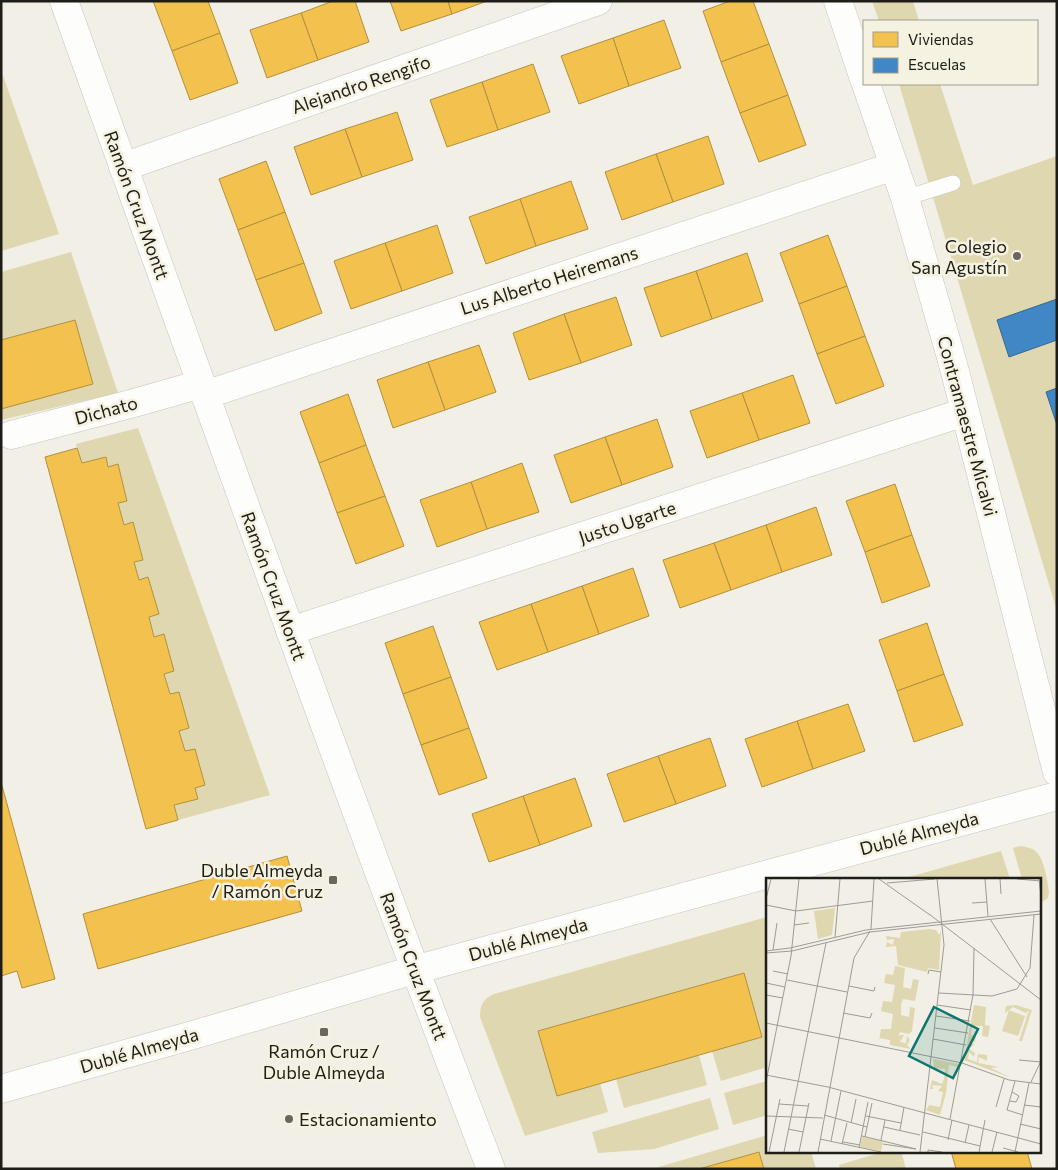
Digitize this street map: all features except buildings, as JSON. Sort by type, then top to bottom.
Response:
[{"type":"street","name":"Ramón Cruz Montt","points":[[64,1],[290,631],[414,970],[491,1169]]},
{"type":"street","name":"Alejandro Rengifo","points":[[123,167],[598,1]]},
{"type":"street","points":[[838,1],[863,76]]},
{"type":"street","name":"Contramaestre Micalvi","points":[[866,85],[905,198],[953,364],[1057,772]]},
{"type":"street","name":"Lus Alberto Heiremans","points":[[203,389],[894,166]]},
{"type":"street","name":"Dichato","points":[[10,436],[203,389]]},
{"type":"street","name":"Justo Ugarte","points":[[290,631],[965,412]]},
{"type":"street","name":"Dublé Almeyda","points":[[1,1089],[414,970],[1057,796]]},
{"type":"lane","points":[[905,198],[953,183]]},
{"type":"shaded area","points":[[872,1],[913,1],[919,20],[879,20]]},
{"type":"shaded area","points":[[1,70],[59,234],[1,251]]},
{"type":"shaded area","points":[[899,85],[940,85],[973,185],[1057,156],[1057,299],[1025,351],[1057,340],[1057,388],[1046,392],[1057,425],[1057,611]]},
{"type":"shaded area","points":[[71,252],[118,393],[1,420],[1,272]]},
{"type":"shaded area","points":[[138,428],[270,795],[178,820],[174,805],[198,798],[179,731],[189,728],[179,692],[170,694],[149,617],[158,614],[148,578],[139,580],[134,562],[143,559],[133,523],[124,525],[118,503],[127,500],[118,464],[108,467],[106,457],[82,463],[76,444]]},
{"type":"shaded area","points":[[1020,846],[1028,847],[1034,850],[1040,857],[1044,866],[1049,892],[1048,898],[1040,903],[1040,878],[1022,878],[1013,848]]},
{"type":"shaded area","points":[[1001,851],[1010,878],[906,878]]},
{"type":"shaded area","points":[[766,917],[766,1067],[721,1081],[712,1051],[762,1037],[743,973],[539,1031],[557,1095],[600,1083],[608,1112],[525,1136],[480,1017],[485,1000],[494,994]]},
{"type":"shaded area","points":[[699,1055],[707,1085],[624,1108],[616,1079]]},
{"type":"shaded area","points":[[766,1081],[766,1115],[733,1125],[724,1093]]},
{"type":"shaded area","points":[[710,1098],[719,1129],[654,1149],[598,1153],[592,1132]]},
{"type":"shaded area","points":[[766,1135],[766,1152],[811,1152],[816,1169],[764,1169],[758,1152],[699,1169],[652,1169]]},
{"type":"shaded area","points":[[883,1152],[901,1152],[906,1169],[840,1169],[839,1165]]},
{"type":"place","name":"Colegio San Agustín","points":[[1017,256]]},
{"type":"place","name":"Duble Almeyda / Ramón Cruz","points":[[333,880]]},
{"type":"place","name":"Ramón Cruz / Duble Almeyda","points":[[324,1032]]},
{"type":"place","name":"Estacionamiento","points":[[289,1119]]}]
